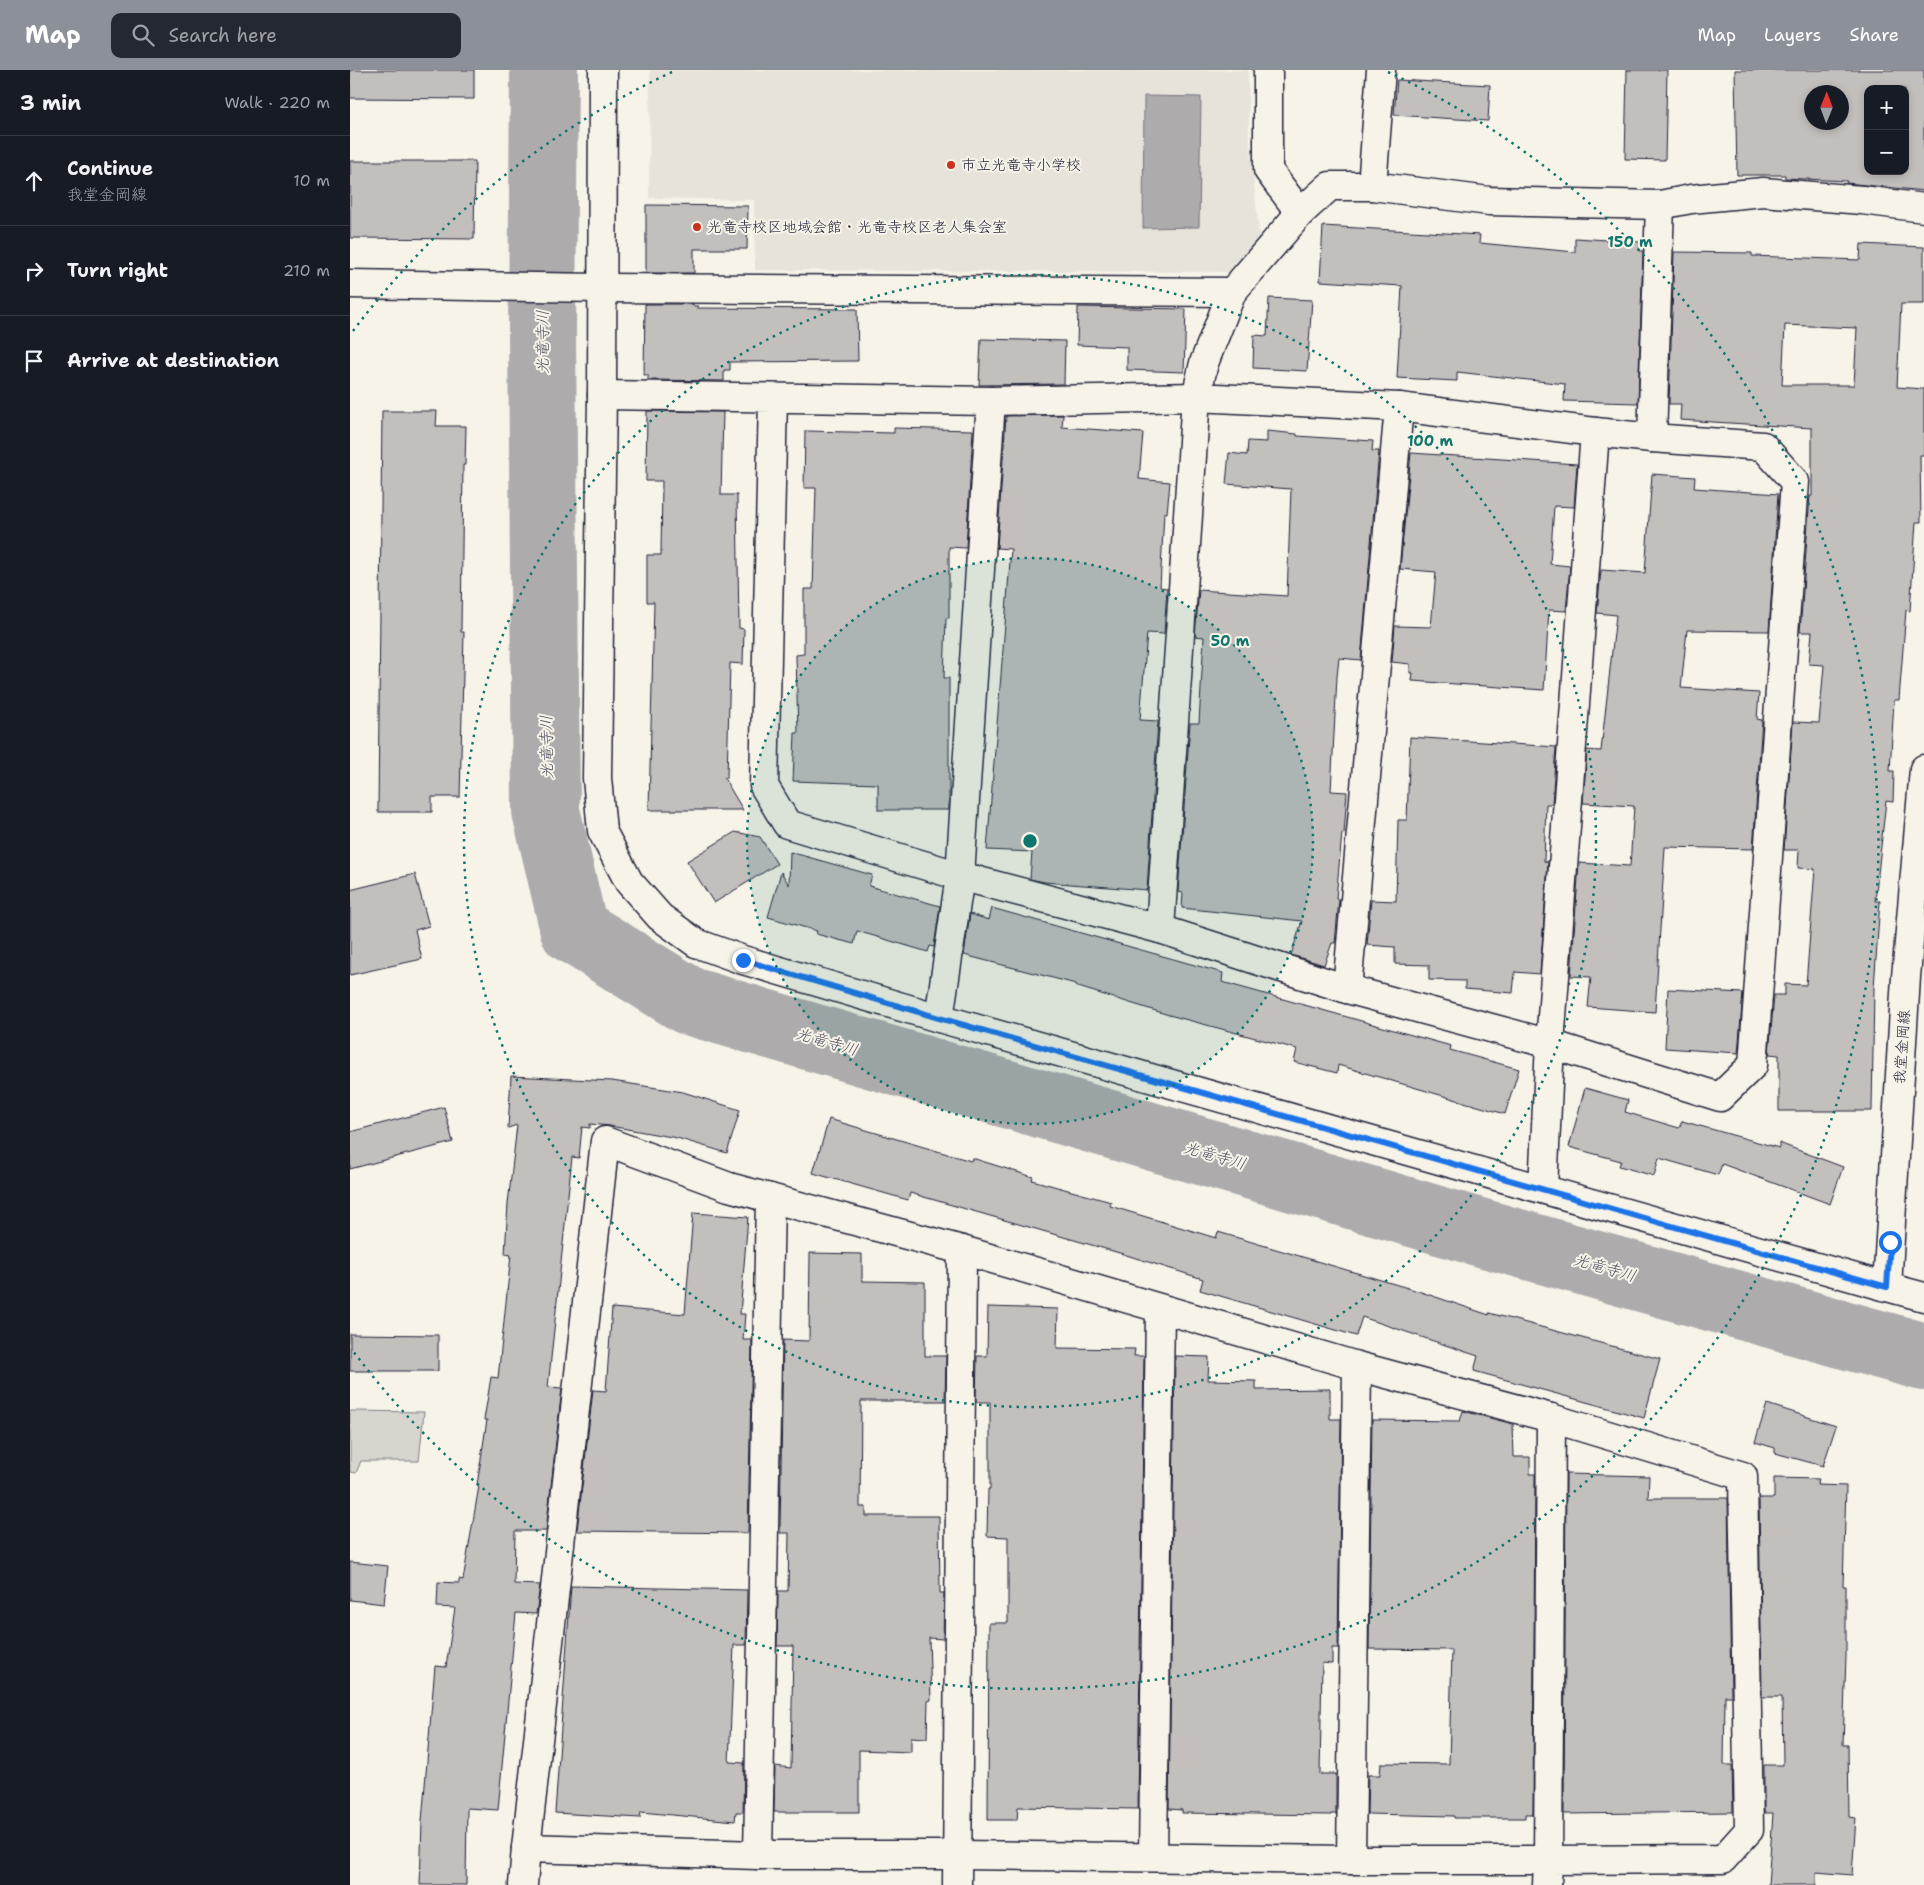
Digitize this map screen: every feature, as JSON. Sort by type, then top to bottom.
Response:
[{"type":"street","points":[[603,70],[602,395],[597,778],[602,831],[629,882],[660,917],[696,943],[743,960],[939,1018],[1924,1297]]},
{"type":"street","points":[[1268,70],[1268,170],[1300,213]]},
{"type":"street","points":[[1372,186],[1381,70]]},
{"type":"street","points":[[1160,929],[1196,397],[1204,363],[1232,292],[1300,213],[1330,186],[1372,186],[1489,201],[1660,205],[1691,199],[1763,192],[1862,200],[1924,208]]},
{"type":"street","points":[[1652,438],[1660,205]]},
{"type":"street","points":[[350,284],[601,288],[1232,292]]},
{"type":"street","points":[[602,395],[991,401],[1196,397],[1399,406],[1595,432],[1763,446],[1795,482],[1753,1065],[1720,1097],[1550,1044],[1347,989],[1160,929],[960,876],[787,824],[764,786],[773,399]]},
{"type":"street","points":[[939,1018],[960,876],[991,401]]},
{"type":"street","points":[[1347,989],[1399,406]]},
{"type":"street","points":[[1543,1188],[1550,1044],[1595,432]]},
{"type":"street","name":"我堂金岡線","points":[[1887,1287],[1906,977],[1924,769]]},
{"type":"street","points":[[523,1885],[526,1848],[604,1141],[729,1187],[962,1250],[1358,1366],[1551,1418],[1743,1476],[1748,1830],[1723,1859],[1548,1872],[1351,1860],[957,1855],[758,1855],[526,1848]]},
{"type":"street","points":[[758,1855],[770,1198]]},
{"type":"street","points":[[957,1885],[962,1250]]},
{"type":"street","points":[[1153,1857],[1160,1308]]},
{"type":"street","points":[[1351,1860],[1358,1366]]},
{"type":"street","points":[[1548,1872],[1551,1418]]},
{"type":"shaded area","name":"市立光竜寺小学校","points":[[650,70],[1248,70],[1249,132],[1260,243],[1231,272],[755,270],[754,200],[649,198]]},
{"type":"shaded area","points":[[1144,96],[1201,97],[1199,227],[1143,228]]},
{"type":"shaded area","points":[[350,1411],[424,1412],[419,1461],[361,1461],[356,1473],[350,1472]]},
{"type":"building","points":[[350,70],[474,70],[474,99],[350,98]]},
{"type":"building","points":[[1627,70],[1667,70],[1665,160],[1625,159]]},
{"type":"building","points":[[1735,70],[1924,70],[1924,191],[1846,183],[1847,181],[1785,178],[1785,175],[1737,175]]},
{"type":"building","points":[[1397,80],[1490,85],[1488,121],[1394,115]]},
{"type":"building","points":[[350,161],[475,161],[474,239],[350,238]]},
{"type":"building","name":"光竜寺校区地域会館・光竜寺校区老人集会室","points":[[646,205],[748,206],[747,249],[694,249],[694,273],[646,273]]},
{"type":"building","points":[[1323,226],[1480,235],[1479,243],[1575,252],[1575,238],[1640,242],[1640,251],[1643,251],[1638,403],[1564,401],[1565,384],[1457,372],[1457,381],[1397,378],[1402,286],[1320,281]]},
{"type":"building","points":[[1861,244],[1924,247],[1924,304],[1901,304],[1897,387],[1924,389],[1924,455],[1920,455],[1921,522],[1916,522],[1910,611],[1906,610],[1899,700],[1894,700],[1890,771],[1894,771],[1893,802],[1886,801],[1875,901],[1880,901],[1874,988],[1872,1111],[1779,1111],[1779,1055],[1769,1054],[1774,995],[1785,995],[1785,984],[1806,985],[1815,869],[1798,868],[1799,850],[1784,850],[1793,722],[1819,723],[1824,665],[1809,664],[1812,632],[1800,632],[1810,496],[1812,496],[1812,428],[1680,420],[1681,404],[1669,404],[1674,252],[1752,253],[1752,256],[1860,260]],"holes":[[[1785,325],[1857,328],[1854,385],[1782,385]]]},
{"type":"building","points":[[1269,298],[1312,300],[1307,371],[1253,368],[1254,335],[1267,336]]},
{"type":"building","points":[[645,304],[693,304],[693,306],[698,306],[697,308],[857,309],[858,361],[730,362],[730,370],[724,370],[724,381],[648,380],[648,375],[644,375]]},
{"type":"building","points":[[1078,307],[1186,309],[1184,372],[1127,370],[1127,347],[1077,345]]},
{"type":"building","points":[[981,339],[1065,341],[1064,384],[979,385]]},
{"type":"building","points":[[382,411],[437,411],[436,426],[466,426],[465,465],[463,465],[461,632],[464,632],[460,797],[432,797],[432,812],[378,812]]},
{"type":"building","points":[[647,411],[723,412],[721,495],[737,495],[739,628],[744,629],[743,664],[730,663],[727,778],[724,778],[743,810],[649,810],[654,602],[647,602],[647,555],[661,555],[662,481],[646,481]]},
{"type":"building","points":[[1063,415],[1062,427],[1143,433],[1139,479],[1170,482],[1167,513],[1164,513],[1160,587],[1167,588],[1164,634],[1147,633],[1140,720],[1158,721],[1147,890],[1045,882],[1030,879],[1032,852],[987,850],[1011,549],[997,548],[1006,416]]},
{"type":"building","points":[[894,428],[973,430],[966,548],[949,547],[949,618],[946,618],[944,678],[949,678],[949,810],[878,810],[878,784],[793,781],[795,733],[798,733],[796,655],[804,654],[804,589],[813,589],[816,488],[804,488],[805,431],[894,433]]},
{"type":"building","points":[[1267,431],[1297,434],[1297,436],[1373,441],[1372,451],[1379,451],[1361,660],[1339,658],[1331,791],[1347,792],[1336,899],[1339,899],[1335,943],[1332,943],[1324,965],[1291,955],[1302,921],[1182,908],[1183,893],[1178,892],[1190,723],[1199,723],[1204,637],[1195,636],[1199,590],[1287,596],[1291,489],[1226,484],[1229,453],[1247,455],[1248,441],[1267,442]]},
{"type":"building","points":[[1411,453],[1577,464],[1574,507],[1554,506],[1550,564],[1570,566],[1566,611],[1549,610],[1544,690],[1412,681],[1413,673],[1410,673],[1410,664],[1392,662],[1395,626],[1431,627],[1436,572],[1400,569]]},
{"type":"building","points":[[1652,474],[1695,477],[1694,488],[1778,494],[1769,631],[1687,630],[1681,688],[1759,693],[1757,719],[1762,720],[1753,849],[1665,847],[1655,1012],[1588,1007],[1591,977],[1571,976],[1579,863],[1630,866],[1634,806],[1583,803],[1587,750],[1601,751],[1616,615],[1597,613],[1601,570],[1645,573]]},
{"type":"building","points":[[1410,737],[1556,747],[1552,804],[1546,804],[1544,861],[1548,862],[1540,974],[1515,972],[1513,993],[1465,989],[1465,981],[1429,980],[1429,965],[1395,964],[1395,947],[1367,945],[1371,900],[1396,901],[1398,820],[1407,820]]},
{"type":"building","points":[[735,832],[760,837],[777,864],[714,903],[687,861]]},
{"type":"building","points":[[790,852],[872,875],[869,886],[940,906],[934,947],[930,946],[928,952],[857,931],[854,944],[816,934],[817,931],[768,917],[781,872],[789,885]]},
{"type":"building","points":[[415,874],[429,926],[415,930],[422,959],[350,975],[350,890]]},
{"type":"building","points":[[992,908],[1223,973],[1222,982],[1451,1046],[1450,1050],[1519,1069],[1505,1114],[1338,1065],[1337,1073],[1294,1062],[1297,1049],[1169,1015],[1075,986],[1076,984],[964,955],[970,914],[989,920]]},
{"type":"building","points":[[1668,989],[1743,993],[1738,1053],[1665,1048]]},
{"type":"building","points":[[511,1076],[612,1081],[683,1092],[740,1110],[727,1153],[677,1138],[610,1126],[590,1124],[590,1128],[582,1127],[579,1158],[572,1157],[548,1387],[562,1388],[546,1531],[515,1531],[514,1584],[540,1585],[536,1614],[516,1613],[498,1810],[467,1808],[466,1885],[420,1885],[422,1821],[435,1666],[446,1667],[455,1608],[437,1607],[438,1582],[459,1583],[459,1579],[463,1580],[479,1486],[477,1485],[487,1420],[484,1420],[491,1377],[498,1378],[511,1255],[505,1254],[508,1204],[517,1125],[508,1128]]},
{"type":"building","points":[[1585,1088],[1628,1100],[1625,1112],[1679,1128],[1682,1121],[1779,1148],[1779,1143],[1843,1167],[1830,1204],[1722,1164],[1718,1175],[1659,1158],[1654,1176],[1619,1166],[1621,1161],[1569,1147]]},
{"type":"building","points":[[444,1107],[453,1142],[350,1169],[350,1132]]},
{"type":"building","points":[[829,1119],[971,1161],[972,1158],[1033,1177],[1032,1180],[1111,1202],[1110,1206],[1216,1238],[1218,1232],[1418,1291],[1489,1315],[1489,1313],[1660,1359],[1644,1418],[1474,1371],[1478,1356],[1362,1317],[1356,1336],[1200,1290],[1203,1279],[1123,1254],[910,1193],[908,1200],[813,1173]]},
{"type":"building","points":[[693,1213],[748,1217],[740,1314],[745,1314],[743,1340],[752,1340],[748,1533],[577,1531],[593,1390],[606,1391],[612,1308],[685,1314]]},
{"type":"building","points":[[810,1253],[862,1254],[862,1281],[925,1282],[925,1356],[946,1356],[945,1401],[861,1401],[860,1507],[866,1507],[866,1516],[939,1516],[940,1593],[944,1593],[943,1639],[929,1638],[931,1700],[928,1701],[927,1738],[911,1737],[911,1752],[859,1750],[859,1812],[774,1812],[775,1766],[791,1768],[793,1646],[777,1646],[778,1591],[788,1591],[789,1533],[780,1533],[783,1340],[809,1341]]},
{"type":"building","points":[[988,1307],[1058,1309],[1057,1348],[1135,1349],[1134,1356],[1144,1356],[1138,1809],[1018,1807],[1017,1820],[988,1820],[989,1623],[1008,1623],[1008,1537],[987,1536],[988,1489],[990,1489],[990,1402],[976,1402],[977,1356],[987,1356]]},
{"type":"building","points":[[350,1334],[438,1335],[438,1371],[350,1371]]},
{"type":"building","points":[[1175,1356],[1209,1357],[1208,1380],[1256,1381],[1256,1390],[1330,1389],[1330,1419],[1341,1419],[1338,1648],[1332,1648],[1332,1664],[1322,1663],[1320,1774],[1336,1774],[1336,1814],[1182,1813],[1182,1810],[1169,1809]]},
{"type":"building","points":[[1767,1404],[1836,1426],[1823,1466],[1775,1453],[1775,1448],[1755,1442]]},
{"type":"building","points":[[1463,1411],[1513,1424],[1514,1457],[1530,1457],[1530,1474],[1535,1474],[1533,1814],[1525,1814],[1525,1818],[1454,1818],[1454,1816],[1367,1814],[1368,1775],[1380,1775],[1381,1763],[1449,1764],[1452,1650],[1369,1649],[1372,1420],[1460,1421]]},
{"type":"building","points":[[1566,1474],[1649,1476],[1648,1498],[1728,1498],[1731,1696],[1725,1696],[1724,1765],[1732,1765],[1733,1812],[1564,1814]]},
{"type":"building","points":[[1774,1478],[1819,1479],[1817,1485],[1846,1486],[1843,1586],[1846,1586],[1846,1656],[1843,1745],[1848,1745],[1849,1817],[1856,1818],[1852,1875],[1816,1872],[1816,1885],[1768,1885],[1773,1813],[1764,1813],[1764,1765],[1783,1765],[1782,1697],[1762,1697],[1759,1498],[1774,1498]]},
{"type":"building","points":[[350,1562],[388,1566],[384,1604],[350,1600]]},
{"type":"building","points":[[571,1586],[747,1590],[746,1645],[734,1645],[729,1762],[744,1763],[743,1812],[736,1812],[735,1821],[641,1812],[640,1818],[555,1813]]},
{"type":"waterway","name":"光竜寺川","points":[[544,70],[542,332],[546,811],[574,930],[689,1001],[1468,1229],[1924,1357]]},
{"type":"place","name":"市立光竜寺小学校","points":[[951,165]]},
{"type":"place","name":"光竜寺校区地域会館・光竜寺校区老人集会室","points":[[697,227]]},
{"type":"route","points":[[743,960],[939,1018],[1887,1287],[1890,1242]]}]
